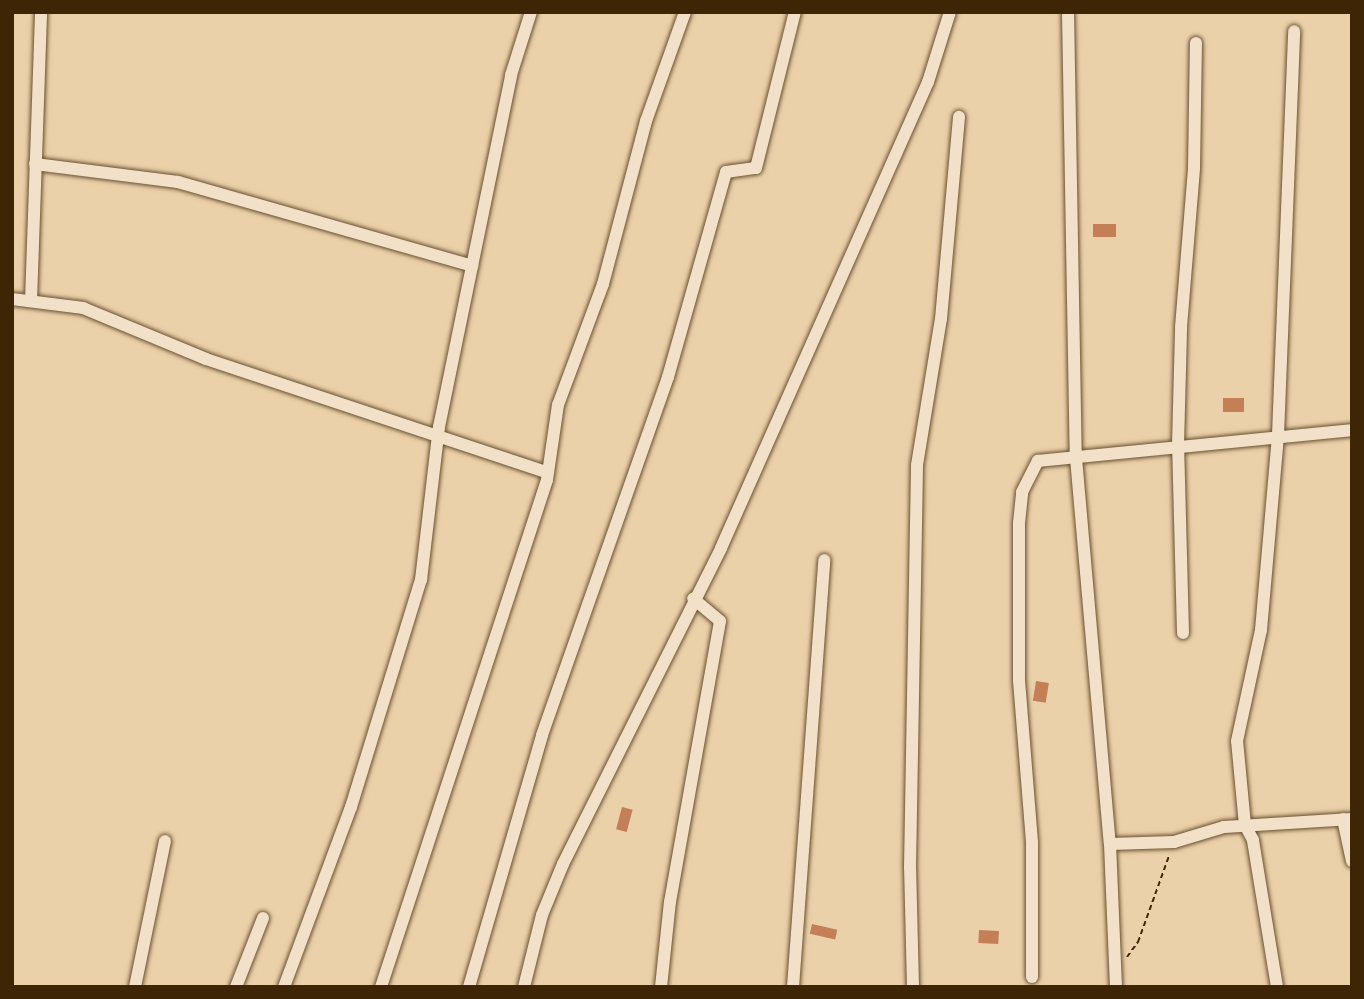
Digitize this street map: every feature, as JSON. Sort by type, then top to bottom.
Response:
[{"type":"street","points":[[30,301],[41,12]]},
{"type":"street","points":[[284,987],[351,807],[421,580],[438,436],[511,75],[531,12]]},
{"type":"street","points":[[381,987],[548,473],[558,405],[603,284],[646,121],[685,12]]},
{"type":"street","points":[[469,987],[541,735],[668,377],[726,172],[756,168],[795,12]]},
{"type":"street","points":[[524,987],[541,915],[563,864],[693,598],[721,548],[928,82],[950,12]]},
{"type":"street","points":[[1068,12],[1076,458],[1110,844],[1115,981]]},
{"type":"street","points":[[1277,987],[1253,840],[1245,825],[1237,741],[1261,630],[1278,435],[1294,32]]},
{"type":"street","points":[[1183,633],[1178,446],[1181,327],[1195,168],[1196,43]]},
{"type":"street","points":[[913,987],[910,868],[917,465],[941,319],[959,117]]},
{"type":"street","points":[[35,164],[178,182],[472,266]]},
{"type":"street","points":[[12,299],[83,307],[206,359],[548,473]]},
{"type":"street","points":[[1032,977],[1032,842],[1019,680],[1019,523],[1022,492],[1038,461],[1278,435],[1352,430]]},
{"type":"street","points":[[793,987],[824,560]]},
{"type":"street","points":[[661,987],[670,902],[720,621],[693,598]]},
{"type":"street","points":[[1110,844],[1174,842],[1245,825],[1348,819],[1352,861]]},
{"type":"street","points":[[135,987],[165,841]]},
{"type":"street","points":[[236,987],[263,918]]},
{"type":"path","points":[[1115,981],[1138,942],[1174,842]]},
{"type":"building","points":[[1093,224],[1116,224],[1116,237],[1093,237]]},
{"type":"building","points":[[1223,398],[1244,398],[1244,412],[1223,412]]},
{"type":"building","points":[[1036,681],[1049,683],[1046,703],[1033,701]]},
{"type":"building","points":[[622,807],[633,810],[627,832],[616,829]]},
{"type":"building","points":[[812,924],[837,930],[835,940],[810,934]]},
{"type":"building","points":[[979,930],[999,931],[998,944],[978,943]]}]
